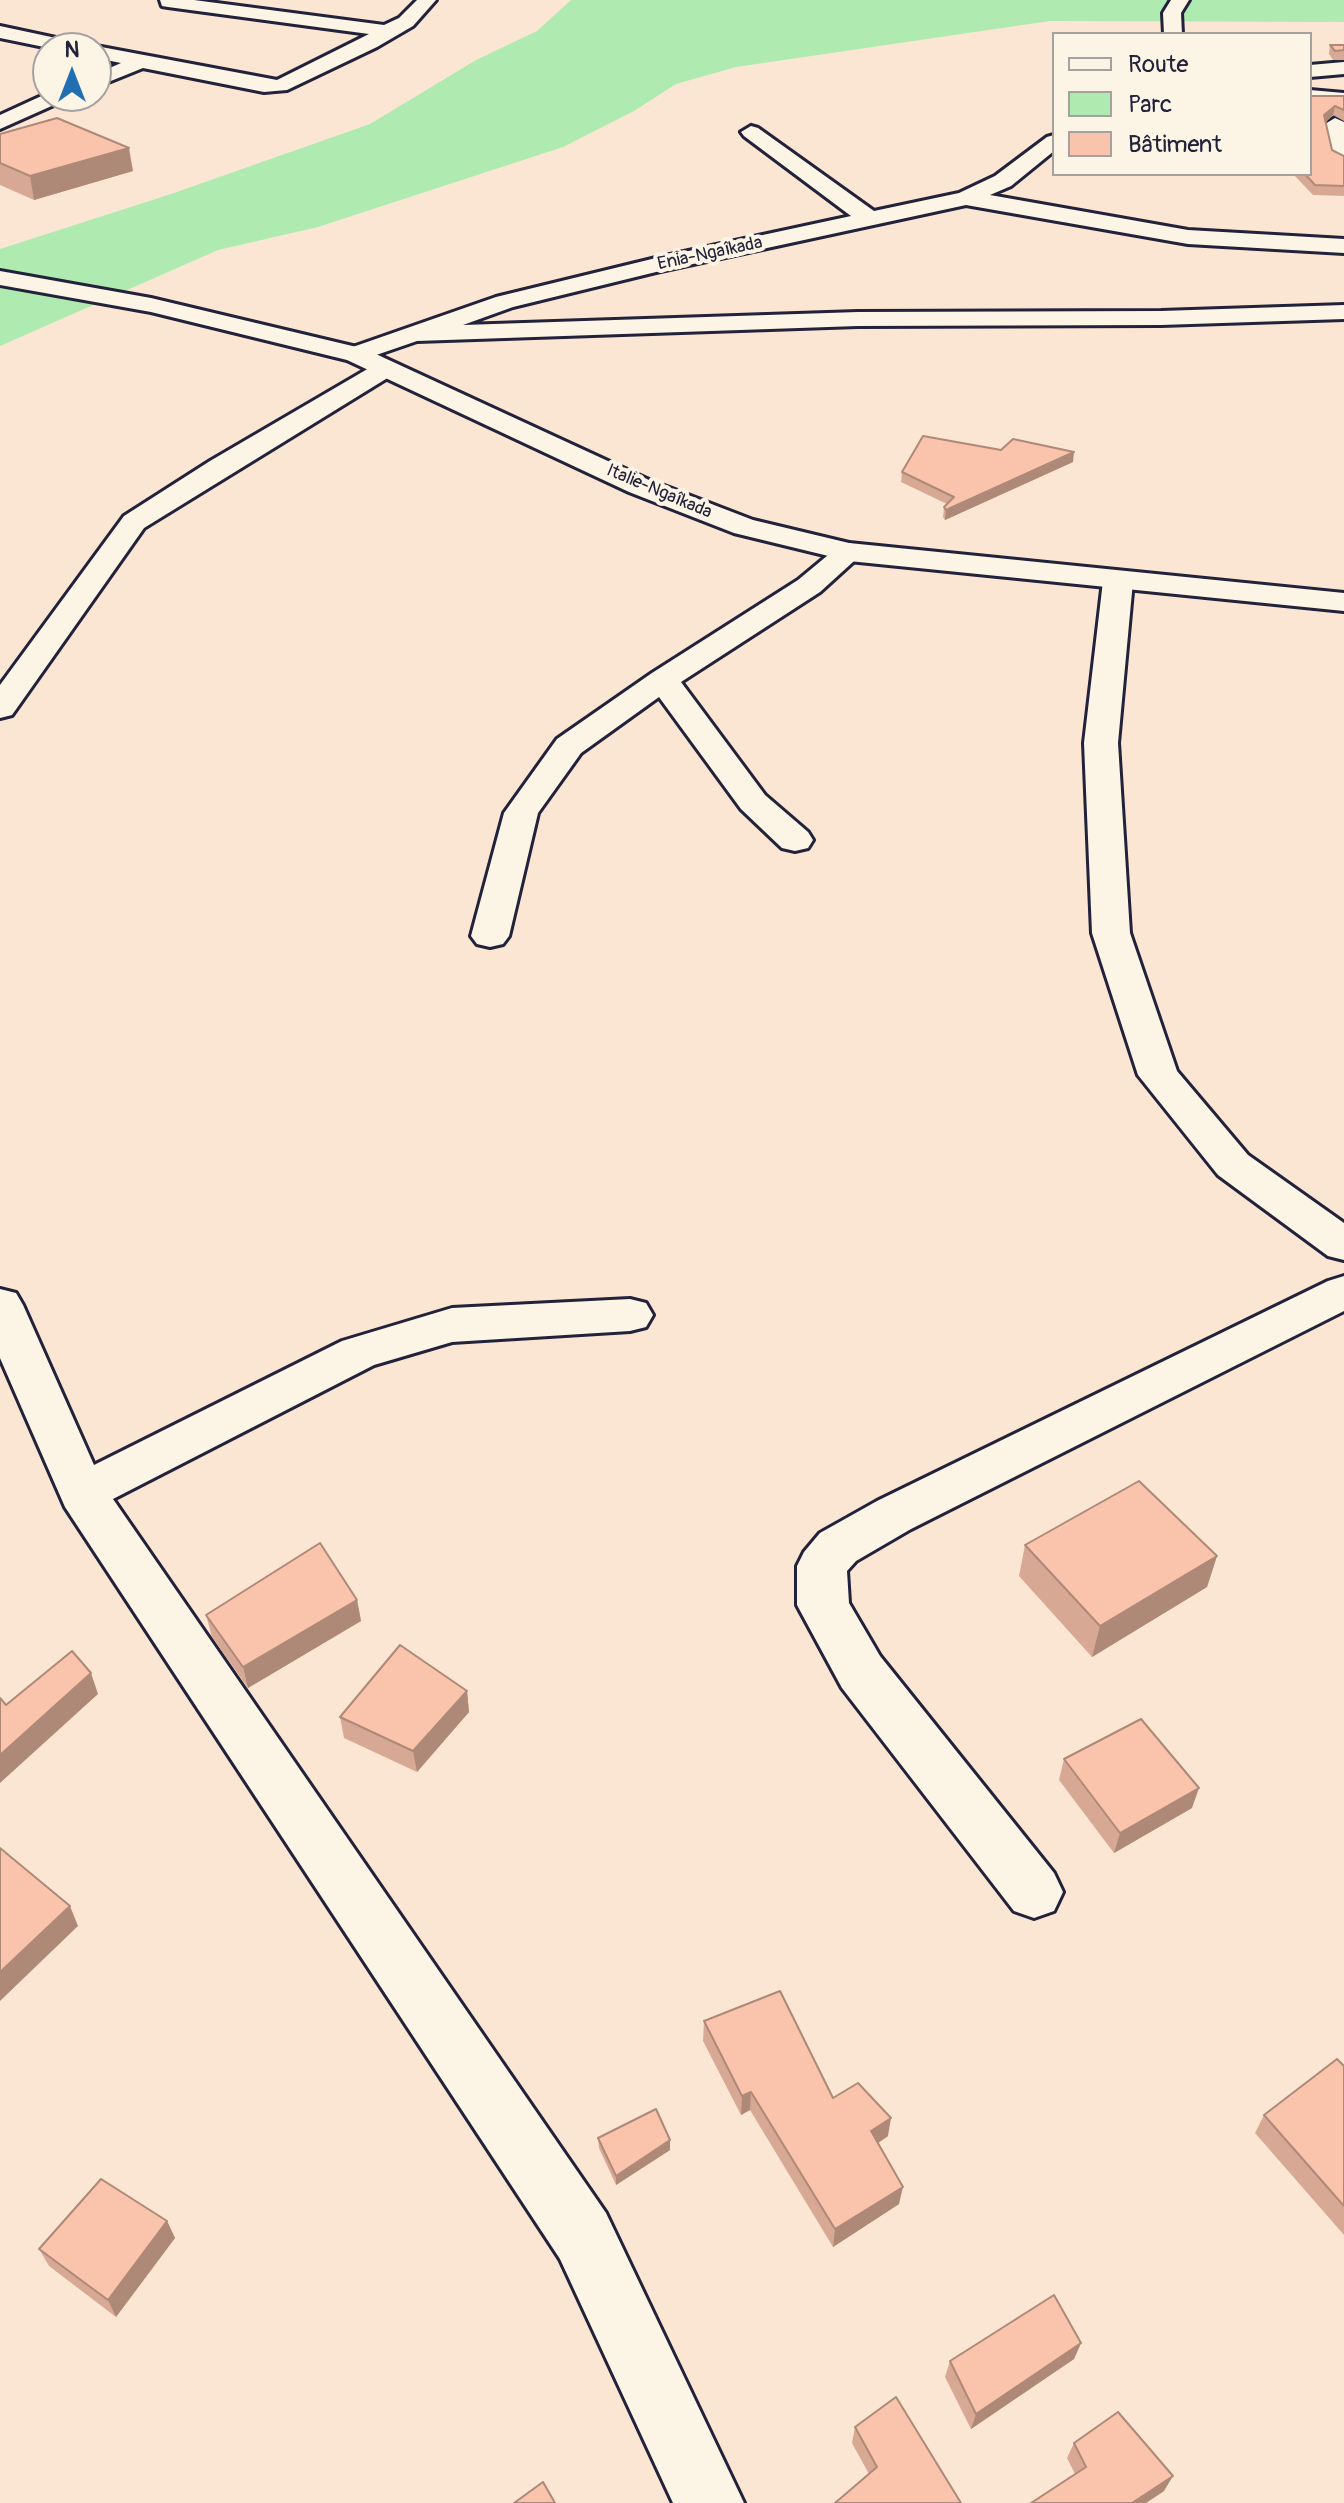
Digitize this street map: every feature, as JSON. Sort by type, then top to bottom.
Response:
[{"type":"street","points":[[162,1],[252,0]]},
{"type":"street","points":[[112,56],[264,86],[280,86],[370,43],[406,22],[427,0]]},
{"type":"street","points":[[1173,32],[1172,13],[1180,0]]},
{"type":"street","points":[[162,1],[386,31]]},
{"type":"street","points":[[0,32],[32,39]]},
{"type":"street","points":[[112,74],[141,62]]},
{"type":"street","points":[[1312,71],[1344,68]]},
{"type":"street","points":[[0,97],[32,99]]},
{"type":"street","points":[[0,123],[32,108]]},
{"type":"street","points":[[1312,122],[1340,124],[1344,159]]},
{"type":"street","points":[[751,132],[871,220]]},
{"type":"street","name":"Enia-Ngaîkada","points":[[356,354],[505,302],[656,265],[966,198],[1003,181],[1052,143]]},
{"type":"street","points":[[1003,181],[1052,168]]},
{"type":"street","points":[[966,198],[1188,237],[1344,246]]},
{"type":"street","name":"Italie-Ngaîkada","points":[[0,278],[151,305],[356,354],[639,486],[744,527],[849,552],[1344,602]]},
{"type":"street","points":[[418,334],[858,319],[1161,318],[1313,313],[1339,324]]},
{"type":"street","points":[[1,706],[134,522],[385,369]]},
{"type":"street","points":[[490,936],[521,813],[569,746],[663,680],[809,586],[849,552]]},
{"type":"street","points":[[1118,581],[1101,743],[1111,933],[1158,1075],[1233,1165],[1344,1245]]},
{"type":"street","points":[[663,680],[753,802],[795,840]]},
{"type":"street","points":[[1034,1892],[861,1672],[823,1605],[822,1566],[838,1547],[894,1515],[1344,1292]]},
{"type":"street","points":[[0,1305],[82,1493],[583,2236],[709,2503]]},
{"type":"street","points":[[82,1493],[358,1353],[452,1325],[630,1315]]},
{"type":"lane","points":[[1312,93],[1344,96]]},
{"type":"green space","points":[[571,0],[1344,0],[1344,22],[1050,21],[736,67],[676,84],[634,111],[563,147],[318,227],[218,250],[0,346],[0,249],[171,194],[370,124],[476,60],[537,31]]},
{"type":"building","points":[[1330,45],[1344,45],[1344,50],[1335,51]]},
{"type":"building","points":[[1312,96],[1344,96],[1344,110],[1335,106],[1324,115],[1332,150],[1344,156],[1344,186],[1315,185],[1307,176],[1312,176]]},
{"type":"building","points":[[57,118],[129,148],[30,176],[0,163],[0,134]]},
{"type":"building","points":[[923,436],[1001,450],[1013,439],[1074,452],[946,510],[944,507],[954,497],[902,472]]},
{"type":"building","points":[[1139,1481],[1217,1556],[1100,1626],[1025,1545]]},
{"type":"building","points":[[320,1543],[357,1600],[243,1667],[206,1615]]},
{"type":"building","points":[[400,1645],[467,1691],[413,1751],[340,1717]]},
{"type":"building","points":[[72,1651],[91,1673],[0,1755],[0,1698],[6,1705]]},
{"type":"building","points":[[1141,1719],[1199,1788],[1120,1833],[1064,1759]]},
{"type":"building","points":[[0,1848],[70,1906],[0,1972]]},
{"type":"building","points":[[780,1991],[833,2098],[858,2083],[891,2118],[871,2131],[903,2187],[835,2229],[751,2092],[742,2096],[704,2021]]},
{"type":"building","points":[[1337,2059],[1344,2066],[1344,2206],[1264,2115]]},
{"type":"building","points":[[656,2109],[670,2140],[616,2176],[598,2138]]},
{"type":"building","points":[[101,2179],[167,2221],[108,2300],[39,2249]]},
{"type":"building","points":[[1054,2295],[1081,2343],[976,2414],[950,2361]]},
{"type":"building","points":[[896,2397],[961,2503],[835,2503],[877,2467],[855,2427]]},
{"type":"building","points":[[1118,2412],[1173,2476],[1132,2503],[1031,2503],[1086,2467],[1074,2443]]},
{"type":"building","points":[[543,2482],[555,2503],[514,2503]]}]
